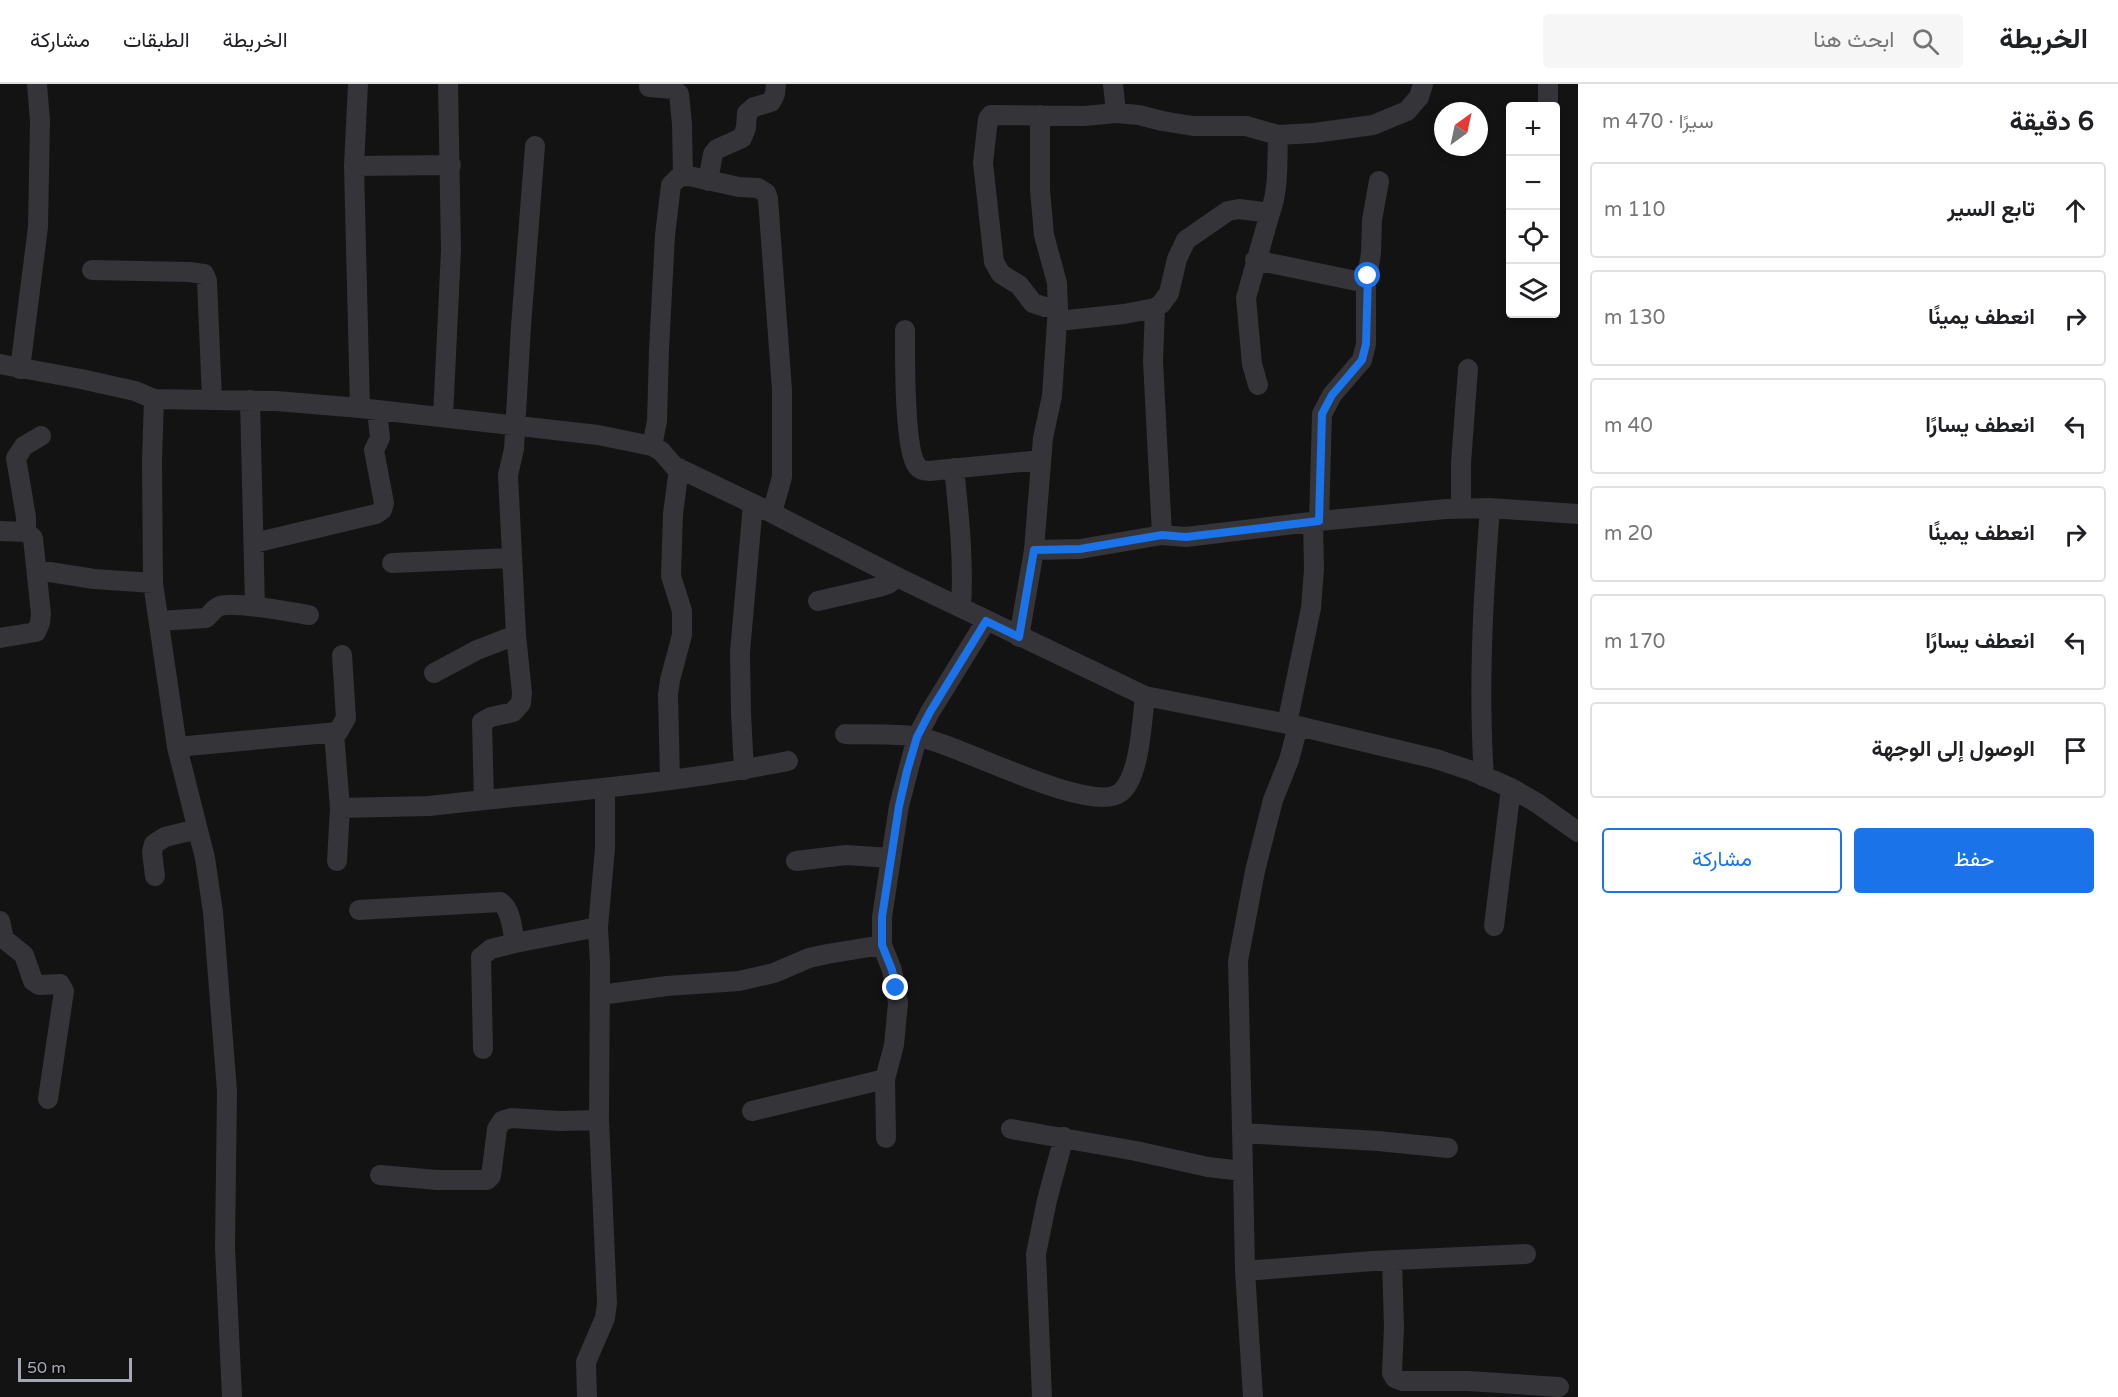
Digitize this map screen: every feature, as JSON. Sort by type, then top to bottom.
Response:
[{"type":"street","points":[[20,369],[38,227],[40,122],[37,84]]},
{"type":"street","points":[[254,543],[376,514],[382,510],[384,503],[374,450],[380,438],[368,409],[354,166],[358,84]]},
{"type":"street","points":[[443,417],[448,336],[451,165],[448,84]]},
{"type":"street","points":[[708,181],[717,149],[742,138],[746,128],[747,113],[754,107],[771,102],[776,84]]},
{"type":"street","points":[[1113,84],[1116,113]]},
{"type":"street","points":[[1270,213],[1239,209],[1228,211],[1186,240],[1177,259],[1169,293],[1155,308],[1124,314],[1058,314],[1033,303],[1019,285],[1001,274],[996,268],[991,249],[983,163],[988,119],[991,115],[1084,116],[1116,113],[1139,115],[1193,126],[1246,126],[1278,135],[1341,131],[1373,125],[1407,111],[1416,102],[1423,84]]},
{"type":"street","points":[[1548,84],[1548,102]]},
{"type":"street","points":[[649,87],[673,89],[679,94],[683,176]]},
{"type":"street","points":[[1019,637],[1034,550],[1043,438],[1052,396],[1058,314],[1057,283],[1044,235],[1040,190],[1040,115]]},
{"type":"street","points":[[1258,386],[1252,364],[1246,313],[1248,286],[1274,202],[1278,135]]},
{"type":"street","points":[[484,800],[482,722],[491,717],[513,712],[520,703],[522,693],[516,635],[508,476],[516,426],[535,146]]},
{"type":"street","points":[[354,166],[451,165]]},
{"type":"street","points":[[652,446],[657,421],[659,350],[671,185],[674,180],[683,176],[762,189],[768,199],[782,390],[782,477],[772,513]]},
{"type":"street","points":[[1253,1397],[1245,1271],[1238,962],[1265,831],[1273,801],[1289,760],[1311,608],[1322,414],[1332,395],[1356,369],[1365,354],[1366,283],[1371,253],[1372,220],[1379,181]]},
{"type":"street","points":[[1255,260],[1366,283]]},
{"type":"street","points":[[92,270],[204,274],[207,280],[212,399]]},
{"type":"street","points":[[1155,308],[1153,361],[1162,535]]},
{"type":"street","points":[[905,330],[908,417],[912,455],[917,466],[923,471],[1041,460]]},
{"type":"street","points":[[0,364],[81,379],[154,399],[250,400],[368,409],[598,435],[652,446],[661,451],[671,464],[986,621],[1145,696],[1410,751],[1511,788],[1578,832]]},
{"type":"street","points":[[1461,509],[1461,463],[1468,369]]},
{"type":"street","points":[[154,399],[153,583],[177,747],[205,858],[213,912],[227,1090],[225,1248],[232,1397]]},
{"type":"street","points":[[250,400],[255,607]]},
{"type":"street","points":[[26,532],[26,517],[16,458],[24,446],[41,436]]},
{"type":"street","points":[[670,779],[668,695],[682,635],[682,611],[671,576],[679,468]]},
{"type":"street","points":[[954,468],[962,551],[961,608]]},
{"type":"street","points":[[744,770],[740,652],[753,504]]},
{"type":"street","points":[[1034,550],[1080,549],[1162,535],[1186,537],[1461,509],[1490,508],[1578,514]]},
{"type":"street","points":[[1484,777],[1480,684],[1490,508]]},
{"type":"street","points":[[0,531],[26,532],[33,538],[41,614],[38,630],[27,635],[0,638]]},
{"type":"street","points":[[392,563],[512,558]]},
{"type":"street","points":[[37,570],[94,579],[153,583]]},
{"type":"street","points":[[818,601],[879,587],[897,577]]},
{"type":"street","points":[[159,621],[206,618],[222,605],[309,615]]},
{"type":"street","points":[[886,1138],[885,1079],[894,1045],[898,1003],[892,970],[882,945],[882,917],[899,806],[917,737],[986,621]]},
{"type":"street","points":[[434,673],[477,650],[516,635]]},
{"type":"street","points":[[177,747],[334,733],[341,729],[346,718],[342,655]]},
{"type":"street","points":[[845,734],[917,737],[946,744],[1033,781],[1058,789],[1099,797],[1113,797],[1125,787],[1134,768],[1145,696]]},
{"type":"street","points":[[334,733],[340,808],[337,861]]},
{"type":"street","points":[[340,808],[429,806],[604,788],[744,770],[788,761]]},
{"type":"street","points":[[587,1397],[586,1362],[605,1318],[607,1303],[599,1120],[598,927],[605,848],[604,788]]},
{"type":"street","points":[[1494,926],[1511,788]]},
{"type":"street","points":[[155,876],[153,844],[165,837],[197,829]]},
{"type":"street","points":[[796,861],[846,855],[891,858]]},
{"type":"street","points":[[359,910],[500,902],[508,911],[515,943]]},
{"type":"street","points":[[0,921],[4,939],[24,955],[33,981],[39,985],[60,984],[63,987],[48,1099]]},
{"type":"street","points":[[483,1049],[481,957],[491,949],[598,927]]},
{"type":"street","points":[[600,995],[738,981],[774,974],[809,958],[882,945]]},
{"type":"street","points":[[752,1111],[885,1079]]},
{"type":"street","points":[[380,1175],[437,1180],[487,1180],[491,1176],[497,1129],[501,1121],[511,1118],[560,1121],[599,1120]]},
{"type":"street","points":[[1011,1129],[1064,1137],[1208,1167],[1243,1171]]},
{"type":"street","points":[[1242,1132],[1448,1148]]},
{"type":"street","points":[[1042,1397],[1036,1254],[1047,1200],[1064,1137]]},
{"type":"street","points":[[1245,1271],[1392,1260],[1526,1254]]},
{"type":"street","points":[[1392,1260],[1394,1327],[1392,1373],[1395,1378],[1402,1381],[1468,1381],[1497,1390],[1558,1387]]},
{"type":"route","points":[[896,988],[882,945],[882,917],[899,806],[907,771],[917,737],[930,712],[986,621],[1019,637],[1034,550],[1080,549],[1162,535],[1186,537],[1319,521],[1322,414],[1332,395],[1356,369],[1365,354],[1368,276]]}]
